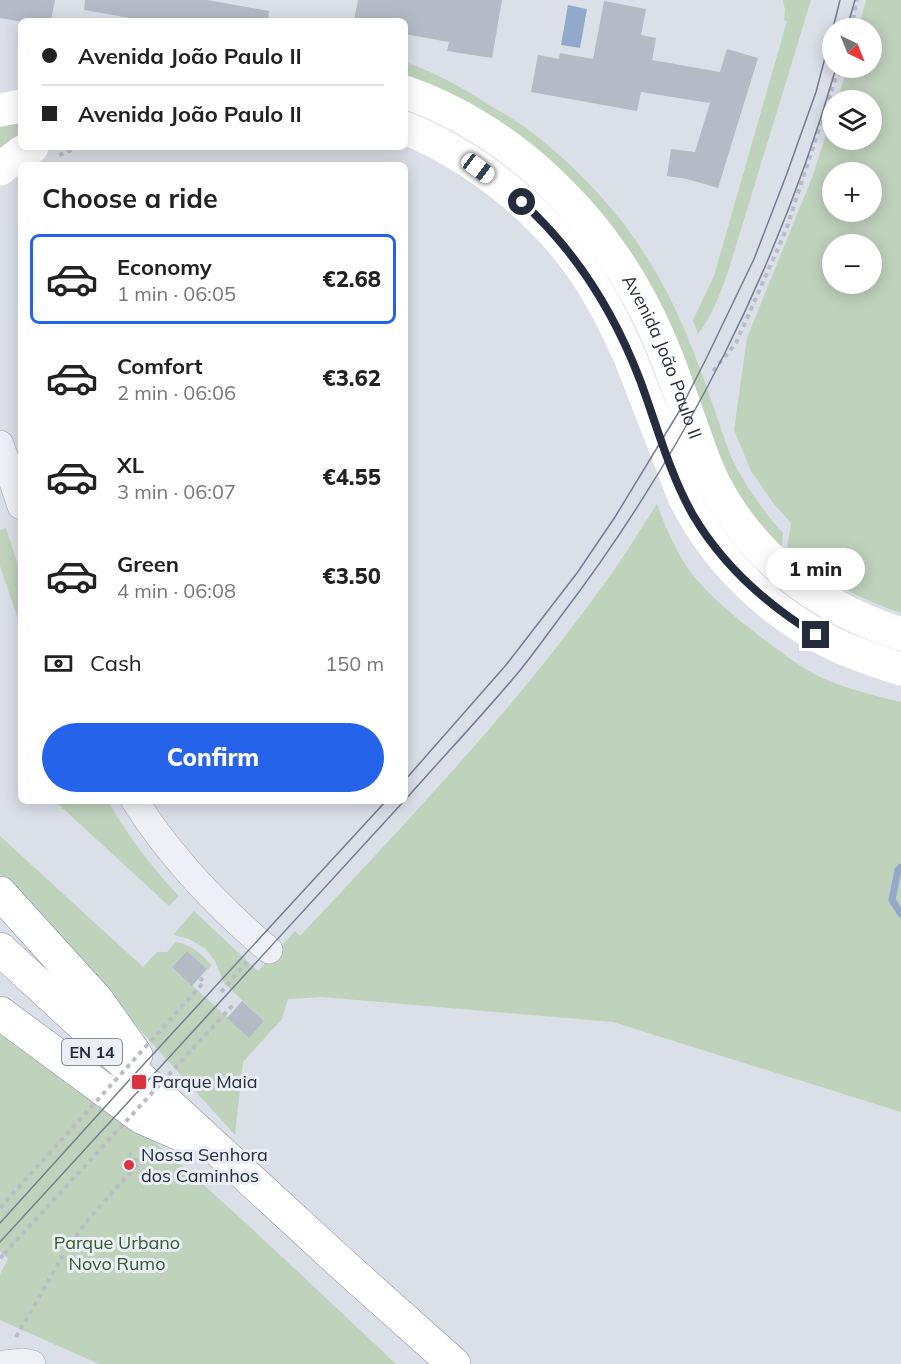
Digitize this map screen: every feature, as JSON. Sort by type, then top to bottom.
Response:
[{"type":"main road","name":"Avenida João Paulo II","points":[[408,93],[457,116],[497,140],[570,201],[601,237],[624,271],[647,312],[669,363],[711,476],[732,514],[760,549],[798,582],[828,603],[901,634]]},
{"type":"main road","points":[[0,110],[18,107]]},
{"type":"main road","name":"Avenida João Paulo II","points":[[408,130],[457,155],[504,187],[541,220],[584,271],[627,349],[685,499],[693,515],[724,559],[758,593],[790,619],[837,646],[901,669]]},
{"type":"main road","points":[[0,169],[26,150]]},
{"type":"main road","points":[[0,893],[97,1000],[179,1122]]},
{"type":"main road","name":"EN 14","points":[[0,949],[431,1364]]},
{"type":"main road","name":"EN 14","points":[[0,968],[341,1263],[454,1364]]},
{"type":"main road","points":[[0,1014],[141,1117],[179,1122]]},
{"type":"street","points":[[0,444],[18,497]]},
{"type":"street","points":[[137,804],[161,840],[222,907],[258,956]]},
{"type":"street","points":[[5,1364],[23,1362],[32,1364]]},
{"type":"path","points":[[852,18],[857,0]]},
{"type":"path","points":[[713,371],[736,343],[786,230],[836,78]]},
{"type":"path","points":[[221,992],[258,956]]},
{"type":"path","points":[[0,1208],[204,982],[200,978]]},
{"type":"path","points":[[0,1258],[231,1007],[234,1010]]},
{"type":"path","points":[[15,1338],[64,1252],[86,1222],[139,1163],[129,1153]]},
{"type":"green space","points":[[783,0],[811,0],[728,272],[712,312],[698,334],[693,320],[714,276],[787,21],[784,20]]},
{"type":"green space","points":[[866,0],[901,0],[901,613],[841,587],[813,569],[787,548],[791,523],[774,504],[751,471],[734,430],[747,338],[813,175],[822,147],[822,150],[882,150],[882,90],[840,90],[845,78],[882,78],[882,18],[862,18]]},
{"type":"green space","points":[[408,63],[457,85],[526,128],[575,170],[623,223],[650,262],[673,304],[700,368],[731,457],[754,497],[783,533],[781,550],[762,530],[725,474],[649,287],[408,79]]},
{"type":"green space","points":[[18,123],[18,139],[0,148],[0,127]]},
{"type":"green space","points":[[657,504],[674,544],[691,573],[726,609],[758,635],[817,676],[854,690],[901,702],[901,1112],[613,1022],[322,997],[288,999],[282,1019],[243,1062],[235,1135],[0,875],[0,836],[143,967],[157,952],[167,952],[176,942],[187,945],[200,953],[211,965],[208,970],[187,951],[172,967],[249,1037],[264,1021],[224,983],[215,961],[206,949],[189,939],[173,935],[194,911],[258,971],[295,931],[300,936],[493,725],[565,637],[622,559]]},
{"type":"green space","points":[[6,528],[18,566],[18,619],[0,566],[0,530]]},
{"type":"green space","points":[[58,804],[110,804],[140,851],[179,896],[169,906]]},
{"type":"green space","name":"Parque Urbano Novo Rumo","points":[[0,1026],[104,1102],[164,1150],[396,1364],[99,1364],[0,1320],[0,1274],[8,1259],[0,1251]]},
{"type":"water","points":[[568,5],[587,9],[580,48],[561,45]]},
{"type":"building","points":[[0,0],[55,0],[52,18],[18,18],[17,21],[0,18]]},
{"type":"building","points":[[85,0],[207,0],[269,11],[268,18],[130,18],[84,10]]},
{"type":"building","points":[[358,0],[502,0],[492,58],[447,51],[449,42],[408,35],[408,18],[355,18]]},
{"type":"building","points":[[604,1],[646,9],[641,35],[656,38],[652,60],[720,72],[727,49],[758,58],[718,188],[667,176],[671,149],[695,152],[710,103],[641,92],[637,111],[531,92],[538,55],[559,59],[560,53],[593,59]]},
{"type":"building","points":[[187,951],[207,969],[192,986],[172,967]]},
{"type":"building","points":[[242,1001],[264,1021],[249,1038],[227,1018]]},
{"type":"waterway","points":[[901,867],[898,870],[892,900],[901,914]]},
{"type":"tram line","points":[[836,18],[840,0]]},
{"type":"tram line","points":[[850,18],[855,0]]},
{"type":"tram line","points":[[408,777],[506,665],[577,573],[615,517],[680,410],[754,259],[786,176],[822,69]]},
{"type":"tram line","points":[[408,797],[490,706],[534,653],[649,489],[688,423],[757,285],[787,214],[833,78]]},
{"type":"tram line","points":[[0,1223],[383,804]]},
{"type":"tram line","points":[[0,1242],[401,804]]},
{"type":"place","name":"Parque Maia","points":[[139,1082]]},
{"type":"place","name":"Nossa Senhora dos Caminhos","points":[[129,1165]]},
{"type":"route","points":[[522,202],[557,237],[597,291],[620,334],[640,380],[685,499],[710,541],[724,559],[758,593],[790,619],[816,635]]}]
